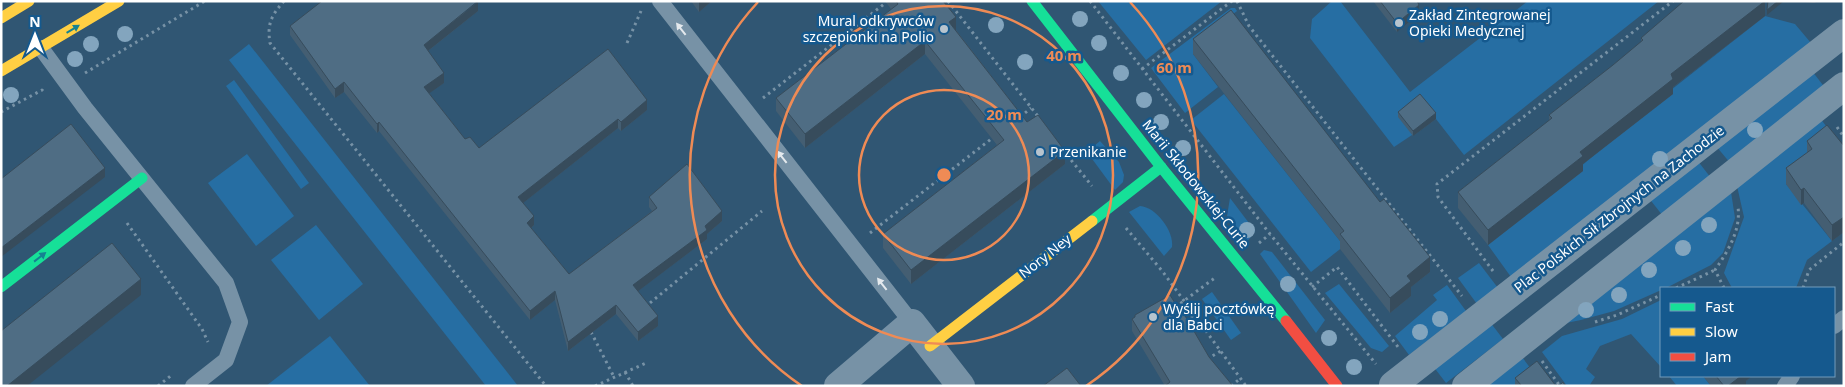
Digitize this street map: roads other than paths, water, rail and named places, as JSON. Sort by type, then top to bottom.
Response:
[{"type":"street","points":[[1,18],[30,1]]},
{"type":"street","points":[[1,72],[119,1]]},
{"type":"street","name":"Marii Skłodowskiej-Curie","points":[[1032,1],[1160,167],[1238,260],[1337,386]]},
{"type":"street","name":"Plac Polskich Sił Zbrojnych na Zachodzie","points":[[1404,377],[1844,33]]},
{"type":"street","points":[[1466,386],[1844,86]]},
{"type":"street","name":"Nory Ney","points":[[930,346],[1160,167]]},
{"type":"street","points":[[1,287],[142,178]]},
{"type":"street","points":[[838,386],[912,323],[961,386]]},
{"type":"lane","points":[[660,1],[912,323]]},
{"type":"lane","points":[[41,48],[226,283],[240,322],[226,360],[193,386]]},
{"type":"place","name":"Zakład Zintegrowanej Opieki Medycznej","points":[[1399,23]]},
{"type":"place","name":"Mural odkrywców szczepionki na Polio","points":[[944,29]]},
{"type":"place","name":"Przenikanie","points":[[1040,152]]},
{"type":"place","name":"Wyślij pocztówkę dla Babci","points":[[1153,317]]}]
